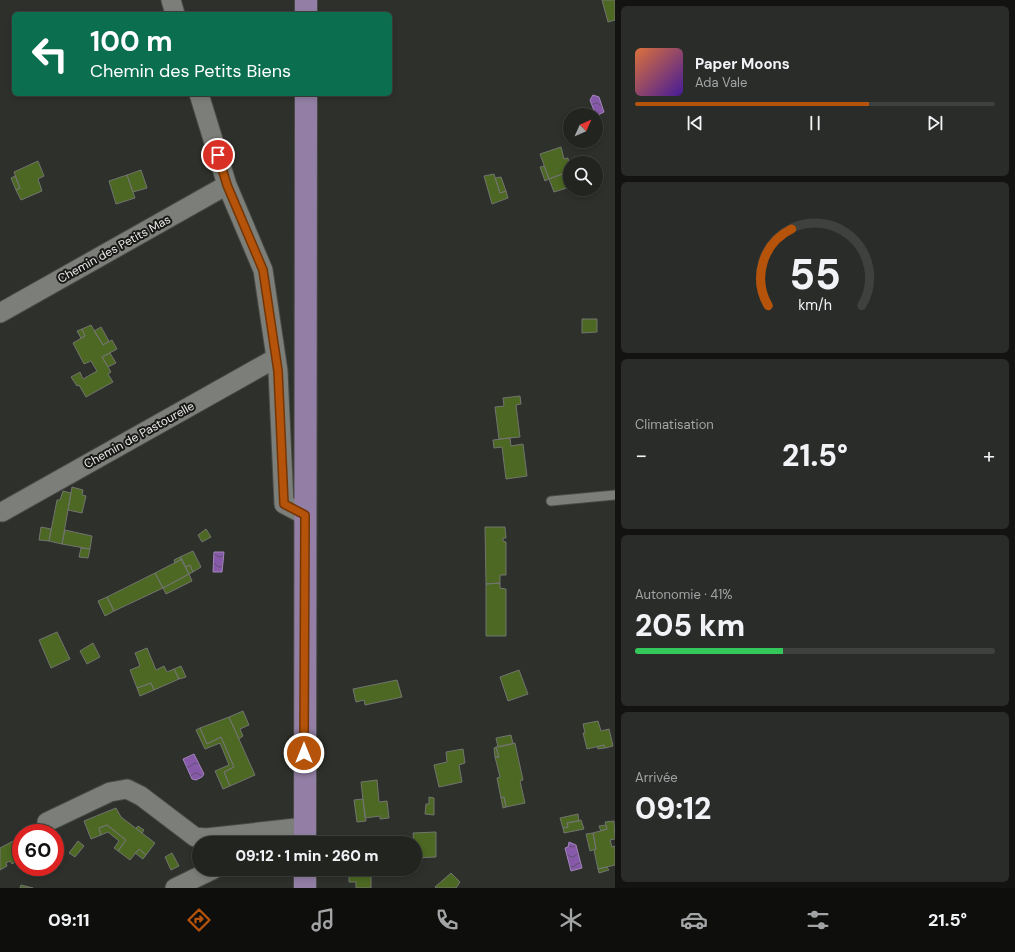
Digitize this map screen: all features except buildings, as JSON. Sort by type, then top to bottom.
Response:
[{"type":"main road","points":[[306,0],[306,12]]},
{"type":"main road","points":[[305,835],[306,96]]},
{"type":"main road","points":[[305,876],[305,888]]},
{"type":"street","points":[[171,0],[174,12]]},
{"type":"street","points":[[200,96],[227,185],[263,270],[276,358],[284,504],[305,515]]},
{"type":"street","name":"Chemin des Petits Mas","points":[[0,313],[227,185]]},
{"type":"street","name":"Chemin de Pastourelle","points":[[2,512],[276,358]]},
{"type":"street","points":[[47,822],[110,792],[127,789],[141,796],[193,836]]},
{"type":"street","points":[[280,836],[305,835]]},
{"type":"street","points":[[175,888],[200,876]]},
{"type":"lane","points":[[551,502],[615,495]]},
{"type":"water","points":[[593,95],[599,97],[603,108],[593,108],[590,100]]},
{"type":"water","points":[[214,552],[224,552],[222,572],[213,572]]},
{"type":"water","points":[[194,754],[204,774],[196,780],[192,779],[183,759]]},
{"type":"water","points":[[569,842],[576,845],[582,868],[571,871],[565,848],[568,847]]},
{"type":"route","points":[[218,155],[227,185],[263,270],[278,371],[281,468],[284,504],[305,515],[304,753]]}]
